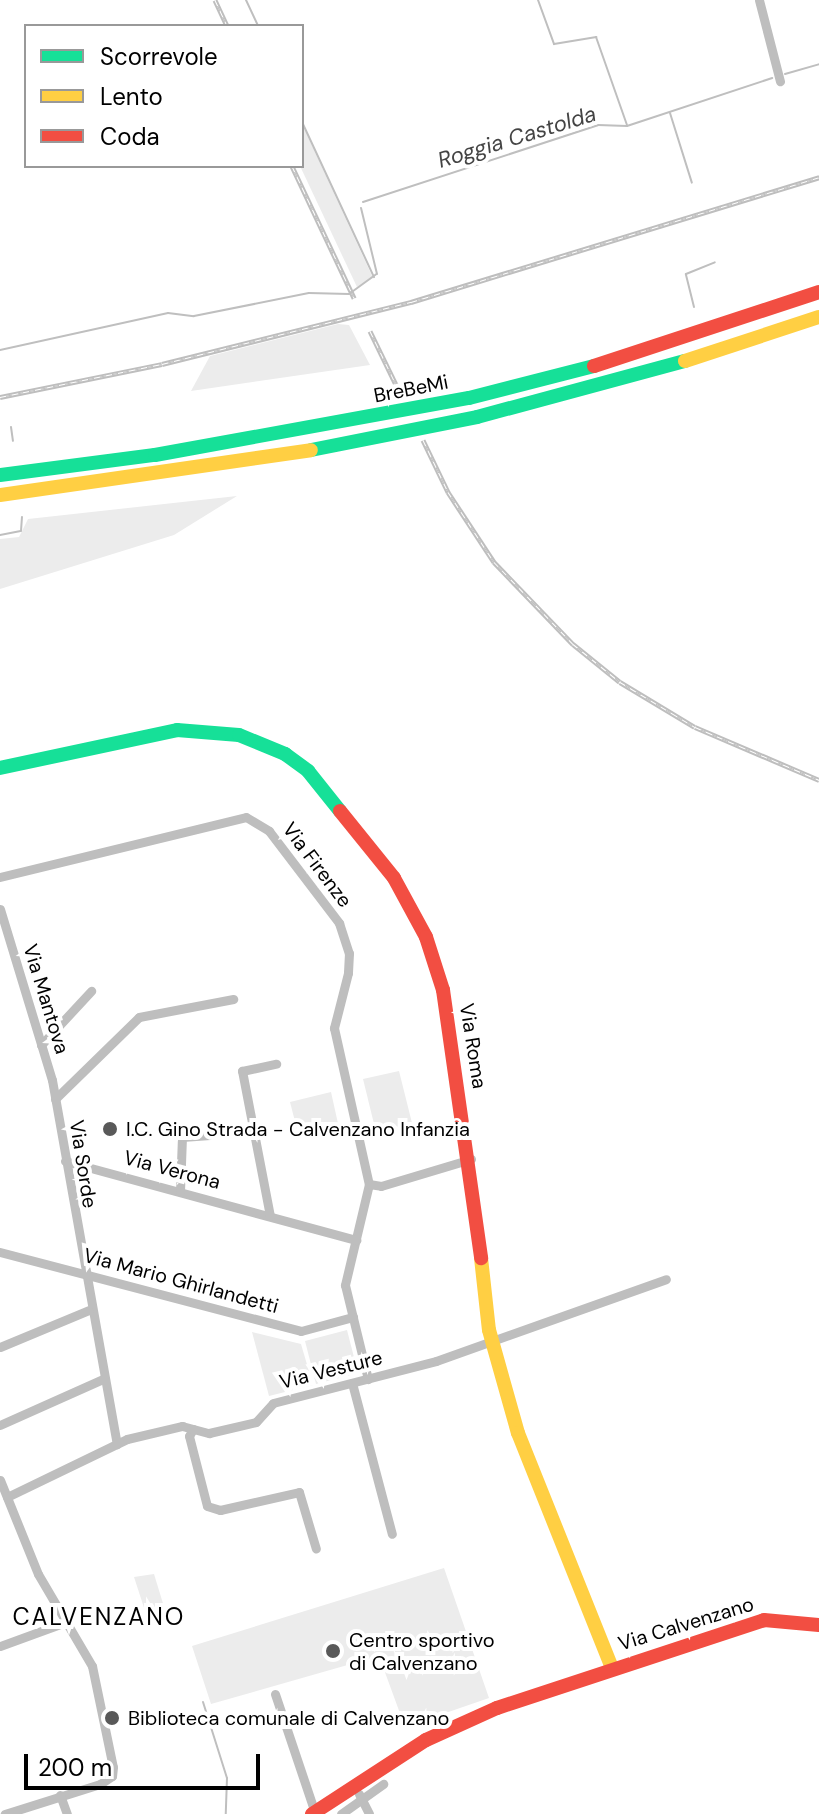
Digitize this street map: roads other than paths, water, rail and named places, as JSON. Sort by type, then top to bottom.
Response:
[{"type":"main road","name":"BreBeMi","points":[[0,475],[155,455],[424,407],[625,358],[819,292]]},
{"type":"main road","name":"BreBeMi","points":[[0,495],[433,426],[567,395],[819,317]]},
{"type":"main road","name":"Via Roma","points":[[0,768],[149,735],[206,729],[265,744],[308,771],[394,878],[426,937],[443,990],[471,1159],[483,1294],[493,1343],[518,1433],[612,1668]]},
{"type":"main road","name":"Via Calvenzano","points":[[313,1813],[358,1793],[426,1740],[497,1708],[764,1620],[786,1618],[819,1625]]},
{"type":"street","points":[[759,0],[780,81]]},
{"type":"street","name":"Via Firenze","points":[[0,877],[237,818],[258,821],[339,923],[346,939],[348,973],[334,1028],[369,1184],[345,1285],[368,1379]]},
{"type":"street","name":"Via Mantova","points":[[0,909],[55,1099]]},
{"type":"street","points":[[41,1045],[91,991]]},
{"type":"street","name":"Via Sorde","points":[[117,1444],[82,1274],[55,1099],[139,1017],[233,999]]},
{"type":"street","points":[[270,1216],[242,1071],[276,1064]]},
{"type":"street","points":[[180,1191],[182,1137],[210,1135]]},
{"type":"street","points":[[369,1184],[381,1186],[471,1159]]},
{"type":"street","name":"Via Verona","points":[[65,1161],[356,1240]]},
{"type":"street","name":"Via Mario Ghirlandetti","points":[[0,1252],[301,1331],[353,1317]]},
{"type":"street","name":"Via Vesture","points":[[7,1497],[117,1444],[182,1426],[209,1433],[256,1422],[273,1403],[493,1343],[666,1279]]},
{"type":"street","points":[[0,1347],[89,1310]]},
{"type":"street","points":[[0,1425],[103,1379]]},
{"type":"street","points":[[352,1383],[392,1534]]},
{"type":"street","points":[[193,1429],[189,1436],[207,1506],[220,1510],[299,1492],[316,1549]]},
{"type":"street","points":[[0,1480],[38,1574],[92,1666],[112,1776],[5,1814]]},
{"type":"street","points":[[0,1646],[66,1622]]},
{"type":"street","points":[[275,1694],[313,1813]]},
{"type":"street","points":[[341,1814],[358,1793],[383,1784]]},
{"type":"street","points":[[358,1793],[369,1814]]},
{"type":"street","points":[[60,1795],[67,1814]]},
{"type":"waterway","points":[[246,0],[257,24]]},
{"type":"waterway","points":[[538,0],[554,44],[596,37],[627,125]]},
{"type":"waterway","name":"Roggia Castolda","points":[[785,74],[819,64]]},
{"type":"waterway","name":"Roggia Castolda","points":[[363,202],[598,125],[627,126],[772,78]]},
{"type":"waterway","points":[[670,113],[692,183]]},
{"type":"waterway","points":[[304,126],[374,277]]},
{"type":"waterway","points":[[0,350],[168,313],[194,316],[309,293],[349,294],[377,274],[361,208]]},
{"type":"waterway","points":[[694,307],[686,274],[715,262]]},
{"type":"waterway","points":[[11,427],[13,441]]},
{"type":"waterway","points":[[0,535],[21,531],[22,517]]},
{"type":"waterway","points":[[203,1702],[227,1778],[226,1814]]},
{"type":"railway","points":[[215,0],[226,24]]},
{"type":"railway","points":[[293,168],[354,298]]},
{"type":"railway","points":[[0,397],[162,364],[411,302],[819,177]]},
{"type":"railway","points":[[370,331],[403,399]]},
{"type":"railway","points":[[423,440],[448,492],[494,562],[573,644],[620,682],[695,727],[819,780]]},
{"type":"place","name":"I.C. Gino Strada - Calvenzano Infanzia","points":[[110,1129]]},
{"type":"place","name":"Centro sportivo di Calvenzano","points":[[333,1651]]},
{"type":"place","name":"Biblioteca comunale di Calvenzano","points":[[112,1718]]},
{"type":"district","name":"CALVENZANO","points":[[99,1617]]}]
